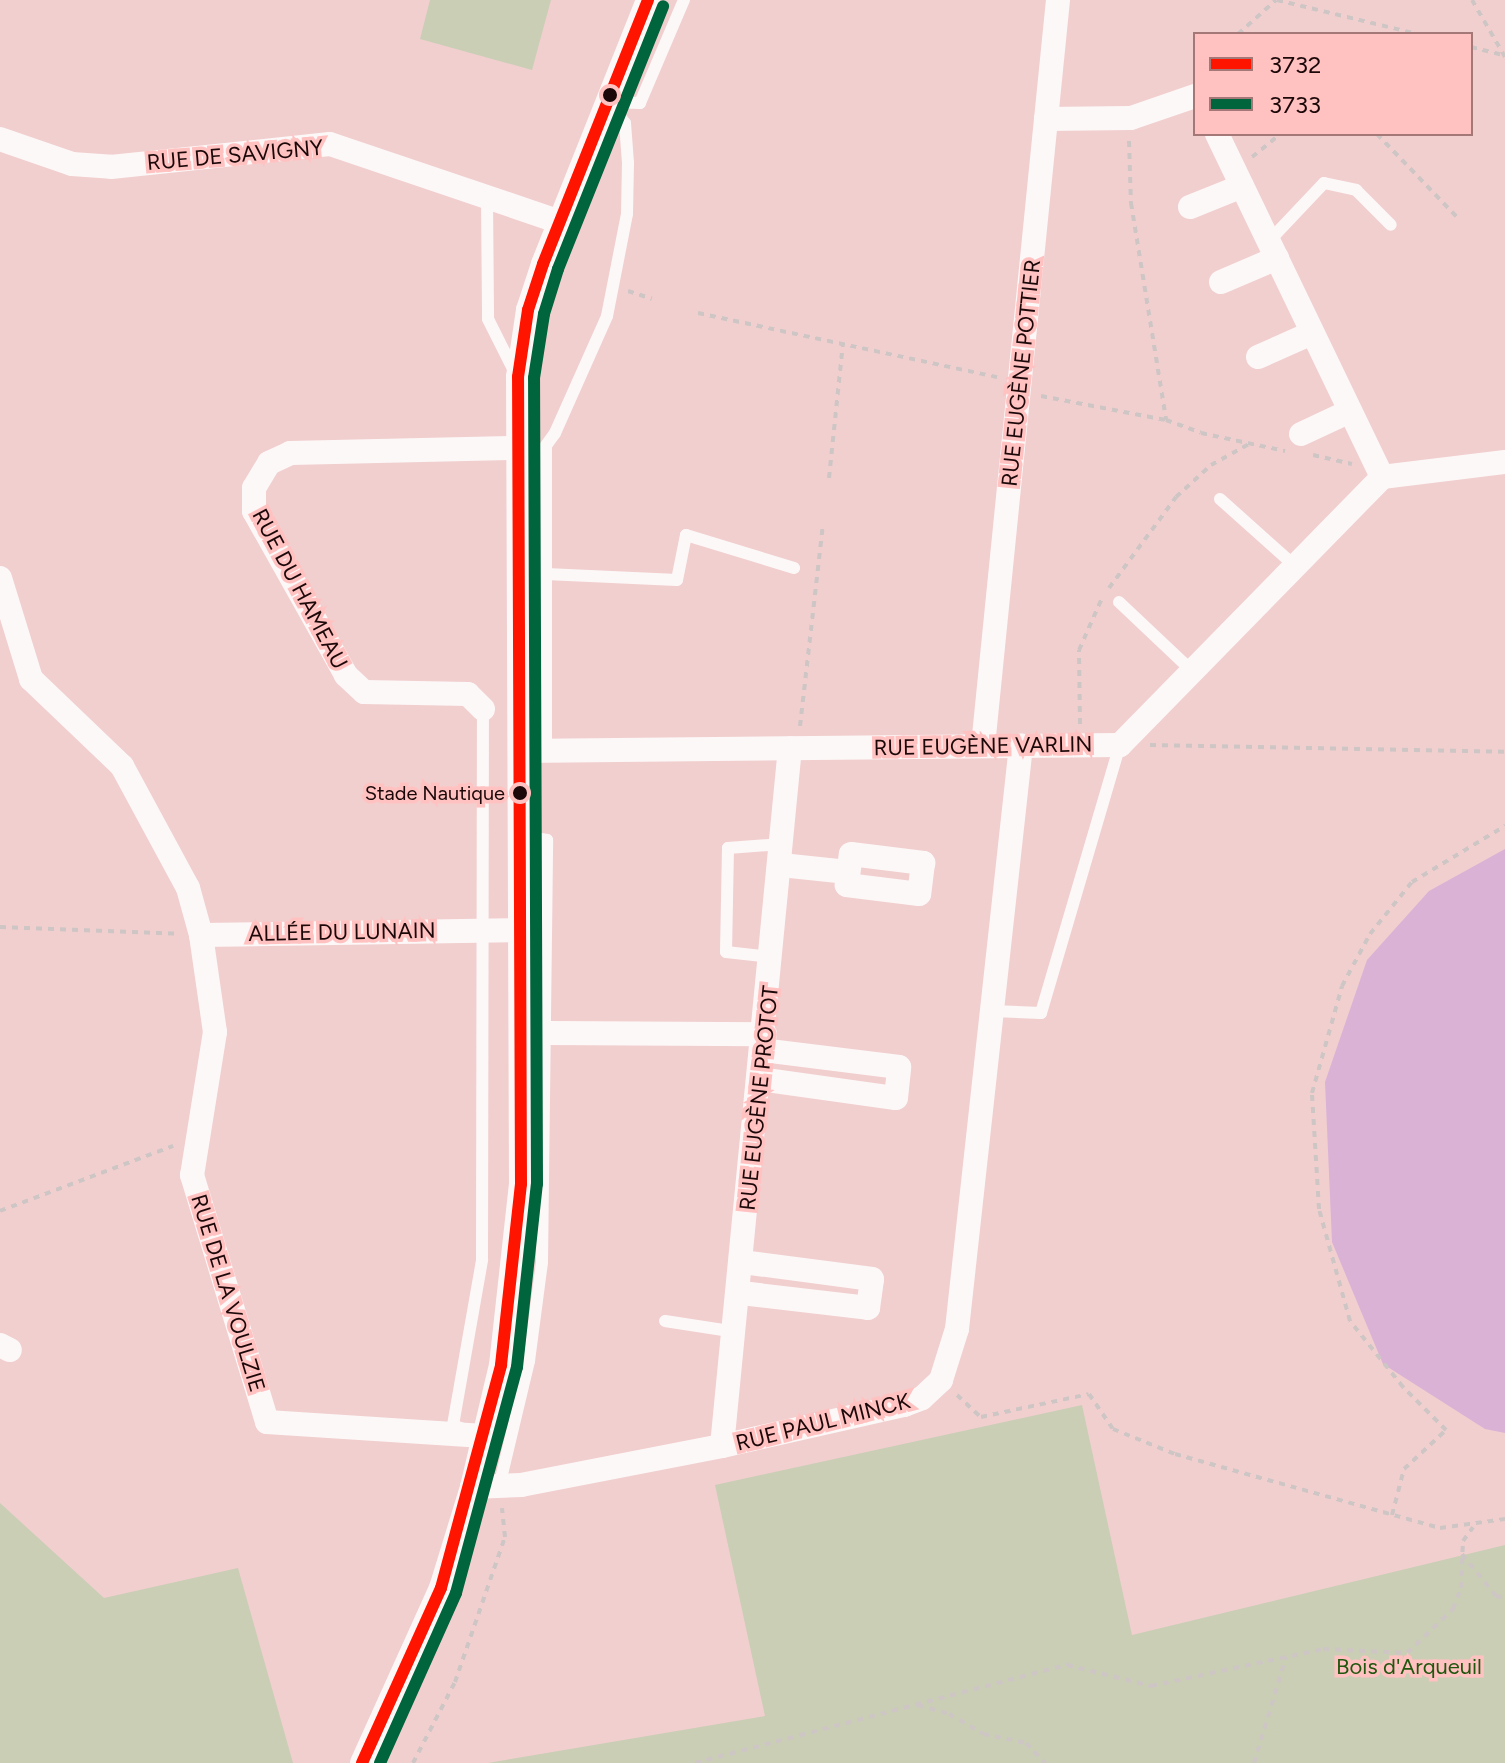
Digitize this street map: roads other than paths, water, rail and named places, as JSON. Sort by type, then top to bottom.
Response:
[{"type":"street","points":[[362,1763],[420,1640],[472,1487],[501,1365],[521,1184],[518,377],[528,310],[558,221],[648,0]]},
{"type":"street","name":"RUE EUGÈNE POTTIER","points":[[983,746],[1058,0]]},
{"type":"street","points":[[1046,119],[1131,118],[1193,97]]},
{"type":"street","points":[[1218,136],[1380,472],[1505,462]]},
{"type":"street","name":"RUE DE SAVIGNY","points":[[0,139],[72,164],[111,167],[330,144],[558,221]]},
{"type":"street","points":[[1190,207],[1239,179]]},
{"type":"street","points":[[1221,282],[1273,250]]},
{"type":"street","points":[[1258,357],[1312,333]]},
{"type":"street","points":[[1299,447],[1350,411]]},
{"type":"street","name":"RUE DU HAMEAU","points":[[483,709],[468,694],[364,692],[346,675],[254,511],[254,488],[269,463],[290,453],[517,457]]},
{"type":"street","name":"RUE EUGÈNE VARLIN","points":[[520,751],[1120,745],[1295,566],[1380,472]]},
{"type":"street","name":"RUE DE LA VOULZIE","points":[[0,578],[31,679],[122,766],[188,888],[201,935],[215,1032],[192,1175],[267,1422],[484,1436]]},
{"type":"street","points":[[993,1011],[1021,746]]},
{"type":"street","name":"RUE EUGÈNE PROTOT","points":[[722,1446],[741,1293],[794,748]]},
{"type":"street","points":[[782,855],[848,872]]},
{"type":"street","name":"ALLÉE DU LUNAIN","points":[[201,935],[521,930]]},
{"type":"street","name":"RUE PAUL MINCK","points":[[472,1487],[499,1487],[722,1446],[904,1405],[922,1398],[941,1380],[957,1329],[993,1011]]},
{"type":"street","points":[[548,1033],[764,1042],[899,1067],[896,1098],[760,1079]]},
{"type":"street","points":[[741,1293],[868,1308],[872,1279],[743,1262]]},
{"type":"lane","points":[[608,102],[640,103],[684,0]]},
{"type":"lane","points":[[517,457],[534,462],[546,445],[589,362],[614,287],[627,214],[628,163],[625,123],[608,102]]},
{"type":"lane","points":[[1273,250],[1324,183],[1356,190],[1391,225]]},
{"type":"lane","points":[[487,198],[488,319],[518,377]]},
{"type":"lane","points":[[546,445],[546,751]]},
{"type":"lane","points":[[1220,499],[1295,566]]},
{"type":"lane","points":[[546,574],[677,580],[686,535],[794,568]]},
{"type":"lane","points":[[1119,602],[1192,671]]},
{"type":"lane","points":[[483,709],[482,1260],[453,1425],[484,1436]]},
{"type":"lane","points":[[993,1011],[1041,1013],[1120,745]]},
{"type":"lane","points":[[499,1487],[529,1361],[542,1262],[548,1033],[547,840],[520,835]]},
{"type":"lane","points":[[772,957],[726,952],[728,848],[782,855]]},
{"type":"lane","points":[[665,1321],[736,1332]]},
{"type":"place","name":"Stade Nautique","points":[[520,793]]},
{"type":"park label","name":"Bois d'Arqueuil","points":[[1409,1667]]}]
